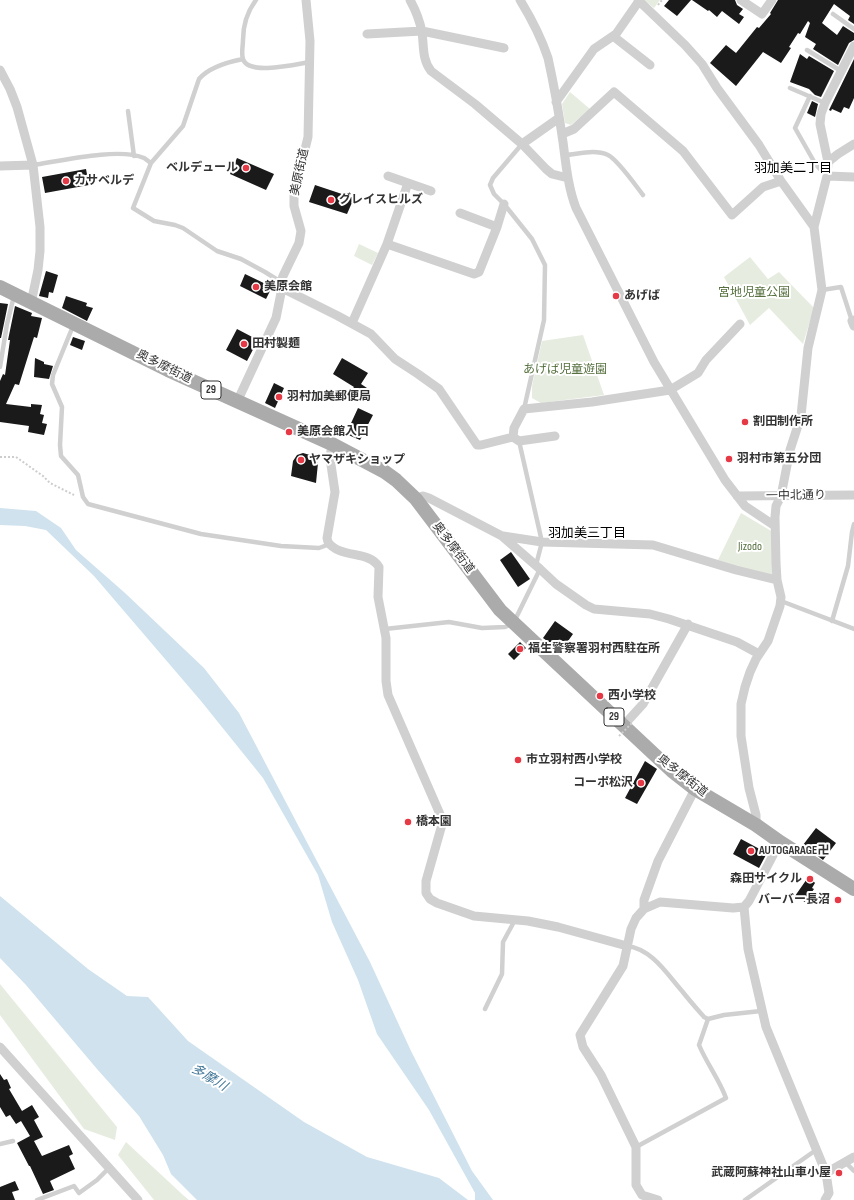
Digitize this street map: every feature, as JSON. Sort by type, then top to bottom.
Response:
[{"type":"main road","name":"奥多摩街道","points":[[0,287],[168,370],[332,444],[367,461],[385,472],[416,499],[494,604],[513,624],[672,771],[695,789],[756,825],[854,889]]},
{"type":"street","name":"美原街道","points":[[237,402],[276,318],[283,276],[299,243],[301,231],[294,206],[294,194],[308,137],[310,40],[306,0]]},
{"type":"street","points":[[410,0],[422,31],[424,58],[431,71],[475,104],[522,144],[552,174],[568,178]]},
{"type":"street","points":[[520,0],[544,47],[550,69],[562,134],[568,178],[576,208],[632,320],[670,390],[725,480],[745,506],[775,526]]},
{"type":"street","points":[[556,102],[594,49],[616,34],[638,0],[685,45],[702,64],[717,88],[759,145],[781,181],[814,227]]},
{"type":"street","points":[[741,0],[762,14],[772,0]]},
{"type":"street","points":[[367,34],[422,31],[504,48]]},
{"type":"street","points":[[613,36],[650,64]]},
{"type":"street","points":[[756,825],[756,815],[742,751],[741,713],[743,696],[747,680],[754,663],[770,636],[781,601],[777,580],[775,526],[776,506],[781,496],[790,450],[800,416],[808,348],[822,290],[814,227],[828,176],[828,162],[820,124],[821,114],[825,102],[841,71],[848,61],[854,46]]},
{"type":"street","points":[[0,70],[17,106],[33,165],[40,227],[40,251],[38,270],[31,303]]},
{"type":"street","points":[[562,134],[574,129],[614,92],[683,151],[732,215],[763,187],[781,181]]},
{"type":"street","points":[[522,144],[559,118]]},
{"type":"street","points":[[828,162],[854,144]]},
{"type":"street","points":[[0,166],[33,165]]},
{"type":"street","points":[[388,176],[431,191]]},
{"type":"street","points":[[828,176],[854,177]]},
{"type":"street","points":[[352,323],[387,244],[408,183]]},
{"type":"street","points":[[387,244],[474,274],[479,272],[504,204]]},
{"type":"street","points":[[460,212],[497,226]]},
{"type":"street","points":[[282,285],[370,334],[395,359],[439,389],[477,445],[516,439],[555,436]]},
{"type":"street","points":[[516,439],[514,428],[524,410],[592,402],[670,390],[698,373],[706,360],[740,324]]},
{"type":"street","points":[[332,444],[330,458],[335,492],[327,538],[330,544],[339,550],[372,559],[377,563],[380,570],[378,597],[385,629],[386,681],[388,695],[443,821],[426,881],[426,893],[433,901],[474,916],[528,921],[558,926],[627,946]]},
{"type":"street","points":[[416,499],[423,496],[429,498],[502,536],[556,584],[586,606],[594,609],[650,614],[688,624],[737,642],[759,654]]},
{"type":"street","name":"一中北通り","points":[[737,496],[854,496]]},
{"type":"street","points":[[502,536],[542,542],[654,545],[736,570],[777,580]]},
{"type":"street","points":[[625,728],[643,704],[688,624]]},
{"type":"street","points":[[644,909],[644,900],[658,861],[695,789]]},
{"type":"street","points":[[658,1200],[639,1196],[636,1185],[636,1147],[601,1075],[583,1047],[580,1035],[619,974],[626,958],[627,946],[633,922],[638,914],[644,909],[660,902],[738,908],[744,907],[749,901],[780,842]]},
{"type":"street","points":[[744,907],[748,949],[761,1011],[826,1173],[829,1192],[824,1200]]},
{"type":"street","points":[[0,1047],[138,1200]]},
{"type":"street","points":[[826,1173],[854,1157]]},
{"type":"lane","points":[[256,0],[246,18],[244,29],[243,59],[245,62],[250,66],[275,68],[310,62]]},
{"type":"lane","points":[[832,14],[854,29]]},
{"type":"lane","points":[[807,50],[841,71]]},
{"type":"lane","points":[[243,59],[225,63],[204,73],[198,79],[183,126],[151,163],[133,208],[154,221],[183,228],[217,251],[248,262],[265,272],[282,285]]},
{"type":"lane","points":[[790,88],[825,102]]},
{"type":"lane","points":[[810,96],[795,128],[816,165],[828,176]]},
{"type":"lane","points":[[128,111],[134,156]]},
{"type":"lane","points":[[522,144],[493,178],[490,185],[494,194],[532,239],[546,265],[544,320],[524,410]]},
{"type":"lane","points":[[565,155],[587,152],[609,156],[643,195]]},
{"type":"lane","points":[[33,165],[108,154],[124,154],[144,158],[151,163]]},
{"type":"lane","points":[[816,165],[828,162]]},
{"type":"lane","points":[[822,290],[841,286],[853,323]]},
{"type":"lane","points":[[0,367],[7,324],[15,295]]},
{"type":"lane","points":[[74,324],[53,375],[52,384],[62,407],[60,445],[61,456],[78,475],[83,497],[88,504],[191,533],[281,546],[318,548],[330,544]]},
{"type":"lane","points":[[385,629],[449,622],[482,628],[505,627],[513,624],[538,567],[542,542],[516,439]]},
{"type":"lane","points":[[832,621],[848,566],[854,524]]},
{"type":"lane","points":[[781,601],[854,629]]},
{"type":"lane","points":[[485,1009],[502,974],[503,942],[515,920]]},
{"type":"lane","points":[[627,946],[634,947],[644,952],[664,969],[704,1018],[708,1019],[724,1015],[761,1011]]},
{"type":"lane","points":[[636,1147],[726,1098],[719,1081],[699,1046],[708,1019]]},
{"type":"lane","points":[[0,1144],[13,1140]]},
{"type":"lane","points":[[745,1200],[816,1150]]},
{"type":"lane","points":[[845,1162],[854,1171]]},
{"type":"lane","points":[[37,1200],[74,1186],[79,1193],[97,1180],[109,1168]]},
{"type":"path","points":[[0,457],[16,456],[50,483],[71,494],[83,497]]},
{"type":"green space","points":[[644,0],[660,0],[654,8]]},
{"type":"green space","points":[[570,92],[590,109],[571,125],[565,123],[562,104]]},
{"type":"green space","points":[[359,244],[378,253],[372,265],[354,256]]},
{"type":"green space","name":"宮地児童公園","points":[[750,257],[768,279],[779,272],[814,308],[803,344],[769,308],[750,325],[724,277]]},
{"type":"green space","name":"あげば児童遊園","points":[[583,335],[604,395],[541,403],[532,398],[532,386],[542,341]]},
{"type":"green space","name":"Jizodo","points":[[741,513],[773,532],[772,578],[718,560]]},
{"type":"green space","points":[[0,984],[117,1127],[115,1140],[84,1129],[0,1015]]},
{"type":"green space","points":[[126,1142],[189,1200],[154,1200],[118,1155]]},
{"type":"water","points":[[0,508],[36,511],[61,528],[76,550],[125,593],[204,668],[239,713],[370,962],[411,1051],[472,1171],[493,1200],[475,1200],[475,1193],[429,1110],[377,1034],[358,980],[332,922],[318,875],[263,778],[201,701],[94,576],[46,530],[25,526],[0,525]]},
{"type":"water","name":"多摩川","points":[[0,896],[88,969],[127,996],[148,997],[188,1041],[304,1122],[367,1157],[439,1178],[468,1200],[197,1200],[171,1174],[163,1155],[139,1116],[26,985],[0,958]]},
{"type":"building","points":[[669,0],[691,0],[677,16],[664,6]]},
{"type":"building","points":[[692,0],[735,0],[737,5],[743,9],[739,14],[744,17],[739,24],[722,11],[717,17],[709,10],[708,11]]},
{"type":"building","points":[[778,0],[854,0],[854,24],[848,20],[850,16],[834,4],[822,23],[837,35],[843,26],[854,33],[854,40],[849,43],[838,65],[813,49],[816,44],[805,37],[810,23],[808,21],[800,34],[798,33],[789,47],[791,48],[781,63],[763,52],[736,86],[710,63],[726,45],[736,53],[757,27],[759,28],[771,14],[770,13]]},
{"type":"building","points":[[800,54],[807,59],[809,56],[834,71],[821,97],[815,95],[809,89],[790,82]]},
{"type":"building","points":[[854,59],[854,98],[849,109],[844,107],[841,113],[832,109],[831,111],[829,110]]},
{"type":"building","points":[[812,101],[818,104],[815,117],[807,113]]},
{"type":"building","name":"ベルデュール","points":[[237,158],[274,174],[266,190],[230,174]]},
{"type":"building","name":"カサベルデ","points":[[86,169],[89,185],[45,193],[42,177]]},
{"type":"building","name":"グレイスヒルズ","points":[[315,185],[354,198],[347,214],[309,202]]},
{"type":"building","points":[[46,271],[58,275],[53,293],[49,292],[48,298],[39,296]]},
{"type":"building","name":"美原会館","points":[[245,274],[272,287],[266,299],[240,286]]},
{"type":"building","points":[[66,296],[87,303],[86,306],[93,308],[87,321],[62,308]]},
{"type":"building","points":[[0,303],[8,304],[1,338],[0,338]]},
{"type":"building","points":[[15,306],[32,313],[31,316],[42,318],[37,338],[34,337],[19,385],[15,384],[6,404],[31,407],[31,404],[42,405],[40,414],[44,415],[42,423],[47,424],[44,435],[28,432],[29,426],[0,422],[0,381],[3,374],[5,375],[10,340],[8,340]]},
{"type":"building","points":[[237,329],[258,340],[247,361],[226,350]]},
{"type":"building","points":[[73,337],[85,341],[82,350],[70,345]]},
{"type":"building","points":[[35,358],[44,362],[44,364],[53,366],[49,379],[34,377]]},
{"type":"building","points":[[342,358],[368,373],[361,384],[367,388],[362,396],[352,390],[354,387],[333,374]]},
{"type":"building","points":[[274,383],[284,388],[275,408],[265,403]]},
{"type":"building","points":[[358,408],[373,415],[360,440],[346,434]]},
{"type":"building","points":[[303,453],[310,455],[318,463],[316,483],[291,476],[293,461],[297,455]]},
{"type":"building","points":[[511,552],[530,579],[518,587],[500,560]]},
{"type":"building","points":[[555,621],[573,634],[561,651],[543,638]]},
{"type":"building","points":[[520,642],[526,648],[514,660],[508,654]]},
{"type":"building","name":"コーポ松沢","points":[[645,761],[657,769],[637,804],[625,798]]},
{"type":"building","points":[[816,828],[836,843],[823,860],[803,845]]},
{"type":"building","points":[[741,839],[767,853],[759,868],[733,854]]},
{"type":"building","points":[[809,876],[815,883],[812,888],[814,889],[805,902],[795,896]]},
{"type":"building","points":[[0,1074],[4,1080],[7,1079],[11,1088],[9,1089],[22,1111],[32,1105],[39,1117],[34,1120],[43,1137],[34,1141],[42,1156],[69,1145],[73,1154],[69,1156],[75,1169],[50,1181],[54,1190],[43,1194],[17,1143],[30,1136],[21,1121],[16,1124],[10,1115],[6,1117],[0,1107]]},
{"type":"building","points":[[15,1181],[19,1190],[12,1192],[15,1200],[0,1200],[0,1187]]},
{"type":"place","name":"ベルデュール","points":[[246,168]]},
{"type":"place","name":"カサベルデ","points":[[66,181]]},
{"type":"place","name":"グレイスヒルズ","points":[[331,200]]},
{"type":"place","name":"美原会館","points":[[256,287]]},
{"type":"place","name":"あげば","points":[[616,296]]},
{"type":"place","name":"田村製麺","points":[[244,344]]},
{"type":"place","name":"羽村加美郵便局","points":[[279,397]]},
{"type":"place","name":"割田制作所","points":[[745,422]]},
{"type":"place","name":"美原会館入口","points":[[289,432]]},
{"type":"place","name":"羽村市第五分団","points":[[729,459]]},
{"type":"place","name":"ヤマザキショップ","points":[[301,460]]},
{"type":"place","name":"福生警察署羽村西駐在所","points":[[520,649]]},
{"type":"place","name":"西小学校","points":[[600,696]]},
{"type":"place","name":"市立羽村西小学校","points":[[518,760]]},
{"type":"place","name":"コーポ松沢","points":[[641,783]]},
{"type":"place","name":"橋本園","points":[[408,822]]},
{"type":"place","name":"AUTOGARAGE卍","points":[[751,851]]},
{"type":"place","name":"森田サイクル","points":[[810,879]]},
{"type":"place","name":"バーバー長沼","points":[[838,900]]},
{"type":"place","name":"武蔵阿蘇神社山車小屋","points":[[839,1173]]},
{"type":"district","name":"羽加美二丁目","points":[[793,169]]},
{"type":"district","name":"羽加美三丁目","points":[[587,534]]}]
